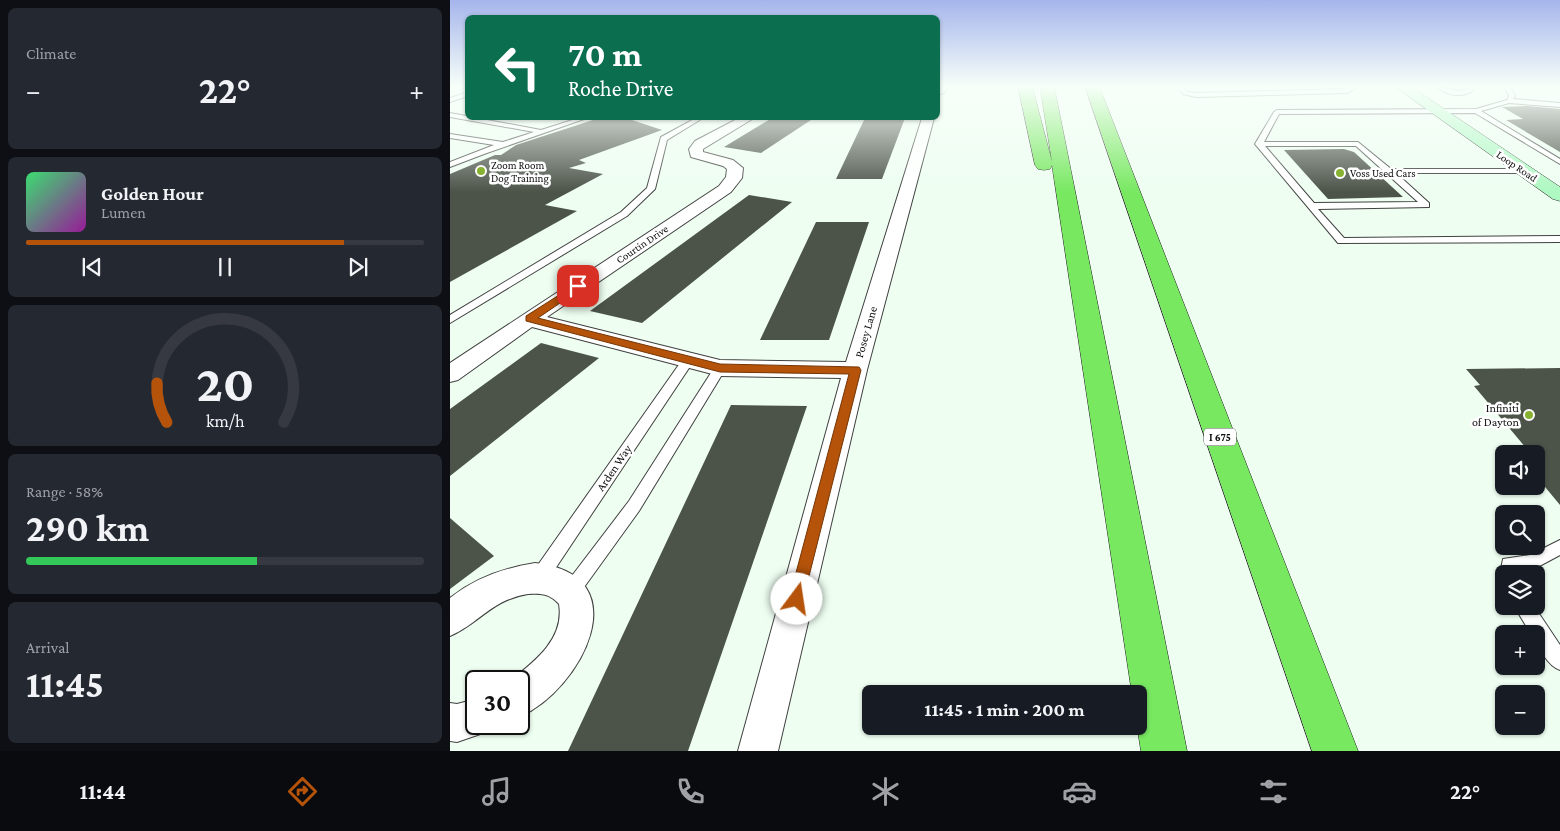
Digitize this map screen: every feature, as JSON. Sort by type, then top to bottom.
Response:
[{"type":"highway","points":[[1034,121],[1103,405]]},
{"type":"highway","points":[[1053,121],[1164,751]]},
{"type":"highway","name":"I 675","points":[[1107,121],[1335,751]]},
{"type":"street","name":"Courtin Drive","points":[[450,374],[529,318],[725,188],[734,178],[735,168],[728,163],[696,154],[696,149],[700,144],[742,121]]},
{"type":"street","name":"Posey Lane","points":[[758,751],[855,370],[927,121]]},
{"type":"street","name":"Loop Road","points":[[1451,121],[1560,195]]},
{"type":"street","points":[[529,318],[720,368],[855,370]]},
{"type":"street","points":[[450,619],[466,605],[491,590],[516,581],[539,578],[558,581],[571,590],[578,606],[576,628],[564,652],[545,677],[530,689]]},
{"type":"street","points":[[450,722],[457,723],[465,721]]},
{"type":"lane","points":[[484,121],[540,131]]},
{"type":"lane","points":[[450,165],[502,144],[571,121]]},
{"type":"lane","points":[[450,320],[624,214],[651,189],[664,139],[695,121]]},
{"type":"lane","points":[[1259,144],[1272,121]]},
{"type":"lane","points":[[1493,121],[1560,162]]},
{"type":"lane","points":[[450,136],[502,144]]},
{"type":"lane","points":[[1259,144],[1358,144],[1426,205],[1311,206]]},
{"type":"lane","points":[[1259,144],[1341,242],[1560,239]]},
{"type":"lane","points":[[450,158],[462,160]]},
{"type":"lane","points":[[1390,171],[1525,171]]},
{"type":"lane","name":"Arden Way","points":[[539,578],[689,359]]},
{"type":"lane","points":[[571,590],[634,506],[720,368]]},
{"type":"lane","points":[[1509,565],[1532,562],[1560,547]]},
{"type":"lane","points":[[1529,615],[1560,661]]},
{"type":"building","points":[[590,121],[635,121],[662,130],[579,160],[586,163],[569,168],[603,174],[545,205],[577,211],[450,282],[450,174],[495,155],[501,155],[516,145]]},
{"type":"building","points":[[767,121],[809,121],[761,153],[724,147]]},
{"type":"building","points":[[864,121],[904,121],[882,179],[836,179]]},
{"type":"building","points":[[1508,121],[1560,121],[1560,152]]},
{"type":"building","name":"Voss Used Cars","points":[[1344,149],[1354,152],[1403,197],[1328,199],[1284,150]]},
{"type":"building","points":[[749,195],[792,202],[642,323],[590,311]]},
{"type":"building","points":[[816,222],[869,222],[829,340],[760,340]]},
{"type":"building","points":[[541,343],[599,358],[450,476],[450,409]]},
{"type":"building","name":"Infiniti of Dayton","points":[[1560,368],[1560,505],[1545,487],[1545,445],[1523,445],[1474,386],[1480,385],[1466,369]]},
{"type":"building","points":[[731,405],[807,406],[688,751],[568,751]]},
{"type":"building","points":[[450,518],[494,556],[450,589]]},
{"type":"place","name":"Zoom Room Dog Training","points":[[481,171]]},
{"type":"place","name":"Voss Used Cars","points":[[1340,173]]},
{"type":"place","name":"Infiniti of Dayton","points":[[1529,415]]},
{"type":"route","points":[[578,286],[529,318],[720,368],[855,370],[797,599]]}]
